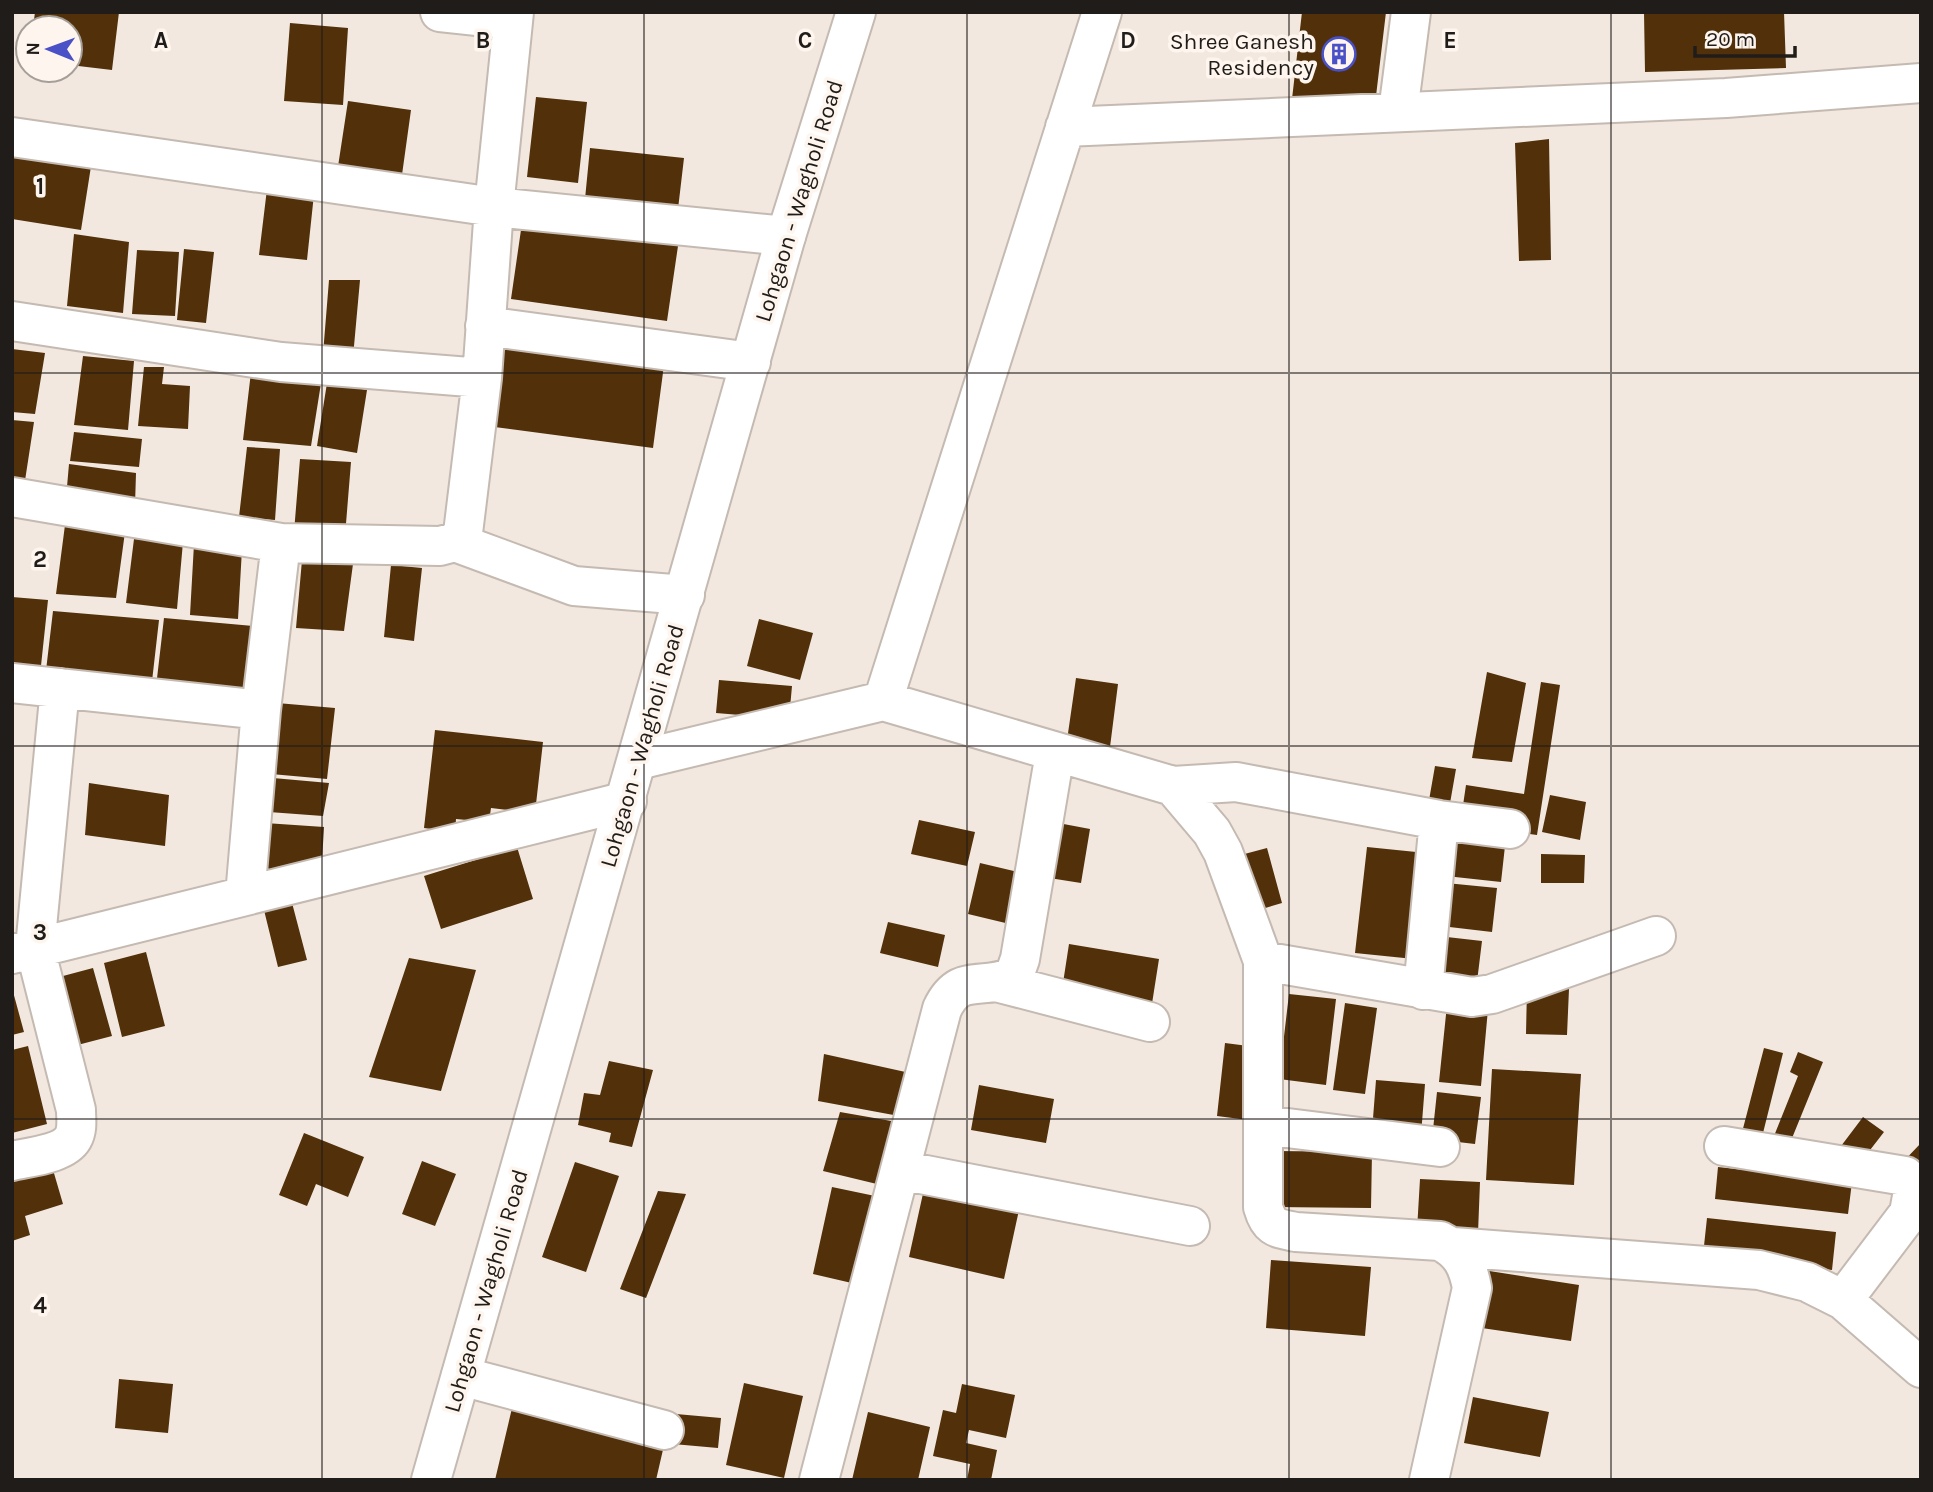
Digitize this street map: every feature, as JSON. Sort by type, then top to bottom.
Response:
[{"type":"street","points":[[12,497],[281,543],[440,546],[455,542],[463,533],[482,378],[494,207],[514,16],[440,12]]},
{"type":"street","name":"Lohgaon - Wagholi Road","points":[[431,1480],[786,236],[856,12]]},
{"type":"street","points":[[883,701],[1102,12]]},
{"type":"street","points":[[1398,112],[1411,12]]},
{"type":"street","points":[[1065,127],[1726,99],[1921,83]]},
{"type":"street","points":[[12,137],[494,207],[786,236]]},
{"type":"street","points":[[12,321],[281,362],[482,378]]},
{"type":"street","points":[[485,326],[751,362]]},
{"type":"street","points":[[455,542],[574,586],[685,595]]},
{"type":"street","points":[[245,896],[261,710],[281,543]]},
{"type":"street","points":[[12,683],[261,710]]},
{"type":"street","points":[[12,1161],[60,1149],[72,1140],[76,1129],[76,1110],[24,951],[60,688]]},
{"type":"street","points":[[638,760],[883,701],[1173,786],[1237,782],[1439,820],[1510,828]]},
{"type":"street","points":[[1000,983],[1014,976],[1020,959],[1055,753]]},
{"type":"street","points":[[1173,786],[1212,832],[1223,852],[1263,961],[1263,1207],[1267,1221],[1277,1228],[1296,1233],[1440,1241],[1453,1247],[1759,1270],[1807,1282],[1843,1300],[1921,1368]]},
{"type":"street","points":[[24,951],[626,801]]},
{"type":"street","points":[[1423,990],[1439,820]]},
{"type":"street","points":[[1263,961],[1472,997],[1492,994],[1656,936]]},
{"type":"street","points":[[819,1480],[942,1009],[949,994],[959,986],[1000,983],[1150,1022]]},
{"type":"street","points":[[1263,1125],[1440,1147]]},
{"type":"street","points":[[1724,1146],[1905,1176],[1913,1191],[1909,1213],[1843,1300]]},
{"type":"street","points":[[900,1170],[1190,1226]]},
{"type":"street","points":[[1429,1480],[1472,1288],[1468,1268],[1453,1247]]},
{"type":"street","points":[[461,1376],[664,1430]]},
{"type":"building","points":[[119,12],[112,70],[84,67],[84,14],[35,14]]},
{"type":"building","name":"Shree Ganesh Residency","points":[[1302,12],[1386,12],[1376,96],[1292,99]]},
{"type":"building","points":[[1644,12],[1784,12],[1786,68],[1645,72]]},
{"type":"building","points":[[290,23],[348,28],[343,105],[284,101]]},
{"type":"building","points":[[536,97],[587,102],[578,183],[527,177]]},
{"type":"building","points":[[348,101],[411,110],[401,182],[337,173]]},
{"type":"building","points":[[1549,139],[1551,260],[1519,261],[1515,143]]},
{"type":"building","points":[[12,148],[92,160],[81,230],[12,219]]},
{"type":"building","points":[[590,148],[684,158],[678,209],[585,199]]},
{"type":"building","points":[[267,189],[314,194],[307,260],[259,255]]},
{"type":"building","points":[[522,223],[678,246],[667,321],[511,299]]},
{"type":"building","points":[[74,234],[129,242],[123,313],[67,306]]},
{"type":"building","points":[[184,249],[214,252],[206,323],[177,320]]},
{"type":"building","points":[[137,250],[179,252],[175,316],[132,314]]},
{"type":"building","points":[[329,280],[360,280],[353,357],[323,354]]},
{"type":"building","points":[[499,342],[664,365],[653,448],[487,426]]},
{"type":"building","points":[[12,349],[45,353],[35,414],[12,412]]},
{"type":"building","points":[[83,356],[134,361],[128,430],[74,425]]},
{"type":"building","points":[[144,367],[164,367],[162,384],[190,386],[188,429],[138,426]]},
{"type":"building","points":[[251,372],[322,377],[311,446],[243,440]]},
{"type":"building","points":[[327,383],[367,390],[357,453],[317,446]]},
{"type":"building","points":[[12,420],[34,422],[24,487],[12,485]]},
{"type":"building","points":[[74,432],[142,439],[139,467],[70,461]]},
{"type":"building","points":[[247,447],[280,449],[275,520],[239,517]]},
{"type":"building","points":[[300,459],[351,462],[345,536],[294,532]]},
{"type":"building","points":[[69,464],[136,473],[135,505],[66,498]]},
{"type":"building","points":[[65,525],[125,532],[116,598],[56,594]]},
{"type":"building","points":[[134,539],[183,542],[177,609],[126,603]]},
{"type":"building","points":[[194,544],[242,549],[238,619],[190,615]]},
{"type":"building","points":[[302,560],[353,564],[344,631],[296,628]]},
{"type":"building","points":[[391,565],[422,568],[414,641],[384,637]]},
{"type":"building","points":[[12,597],[48,600],[40,675],[12,671]]},
{"type":"building","points":[[53,611],[159,620],[151,690],[45,679]]},
{"type":"building","points":[[164,618],[263,627],[255,697],[156,687]]},
{"type":"building","points":[[759,619],[813,633],[800,680],[747,666]]},
{"type":"building","points":[[1487,672],[1526,683],[1512,762],[1472,758]]},
{"type":"building","points":[[1076,678],[1118,684],[1110,747],[1096,746],[1065,754]]},
{"type":"building","points":[[719,680],[792,686],[789,719],[716,713]]},
{"type":"building","points":[[1541,682],[1560,685],[1537,835],[1515,832],[1462,812],[1466,785],[1524,794]]},
{"type":"building","points":[[277,703],[335,708],[327,779],[271,774]]},
{"type":"building","points":[[435,730],[543,742],[535,813],[491,808],[489,822],[456,819],[455,832],[424,828]]},
{"type":"building","points":[[1435,766],[1456,769],[1449,809],[1428,806]]},
{"type":"building","points":[[273,778],[329,783],[323,816],[269,812]]},
{"type":"building","points":[[89,783],[169,795],[165,846],[85,835]]},
{"type":"building","points":[[1550,795],[1586,802],[1580,840],[1542,832]]},
{"type":"building","points":[[919,820],[975,832],[967,866],[911,854]]},
{"type":"building","points":[[1053,822],[1090,829],[1081,883],[1043,877]]},
{"type":"building","points":[[265,823],[324,827],[322,861],[259,878]]},
{"type":"building","points":[[1451,831],[1506,837],[1501,882],[1446,876]]},
{"type":"building","points":[[517,847],[533,899],[441,929],[424,876]]},
{"type":"building","points":[[1367,847],[1426,853],[1414,959],[1355,953]]},
{"type":"building","points":[[1267,848],[1282,903],[1252,912],[1237,856]]},
{"type":"building","points":[[1541,854],[1585,855],[1584,883],[1541,883]]},
{"type":"building","points":[[980,863],[1030,875],[1018,926],[968,914]]},
{"type":"building","points":[[1446,883],[1497,888],[1492,932],[1441,926]]},
{"type":"building","points":[[291,899],[307,960],[278,967],[263,906]]},
{"type":"building","points":[[888,922],[945,935],[938,967],[880,953]]},
{"type":"building","points":[[1438,936],[1482,941],[1476,990],[1432,985]]},
{"type":"building","points":[[1069,944],[1159,959],[1151,1010],[1061,996]]},
{"type":"building","points":[[146,952],[165,1026],[122,1037],[104,963]]},
{"type":"building","points":[[409,958],[476,970],[441,1091],[369,1077]]},
{"type":"building","points":[[93,968],[112,1036],[66,1048],[48,980]]},
{"type":"building","points":[[12,988],[24,1032],[12,1035]]},
{"type":"building","points":[[1527,988],[1569,989],[1567,1035],[1526,1034]]},
{"type":"building","points":[[1289,994],[1336,999],[1326,1085],[1279,1079]]},
{"type":"building","points":[[1345,1003],[1377,1008],[1365,1094],[1333,1090]]},
{"type":"building","points":[[1447,1005],[1488,1009],[1481,1086],[1439,1082]]},
{"type":"building","points":[[1225,1043],[1256,1047],[1248,1120],[1217,1116]]},
{"type":"building","points":[[28,1046],[47,1124],[12,1133],[12,1050]]},
{"type":"building","points":[[1764,1048],[1783,1053],[1760,1145],[1740,1140]]},
{"type":"building","points":[[1798,1052],[1823,1062],[1788,1148],[1770,1146],[1798,1076],[1790,1072]]},
{"type":"building","points":[[824,1054],[910,1073],[899,1116],[818,1101]]},
{"type":"building","points":[[609,1061],[653,1070],[632,1147],[609,1142],[611,1133],[578,1125],[584,1093],[600,1095]]},
{"type":"building","points":[[1492,1069],[1581,1074],[1574,1185],[1486,1180]]},
{"type":"building","points":[[1376,1080],[1425,1084],[1421,1135],[1372,1131]]},
{"type":"building","points":[[979,1085],[1054,1099],[1046,1143],[971,1130]]},
{"type":"building","points":[[1437,1092],[1481,1097],[1475,1144],[1432,1139]]},
{"type":"building","points":[[840,1112],[897,1122],[881,1185],[823,1171]]},
{"type":"building","points":[[1863,1117],[1884,1132],[1860,1163],[1832,1158]]},
{"type":"building","points":[[304,1133],[364,1157],[348,1197],[316,1184],[307,1206],[279,1195]]},
{"type":"building","points":[[1921,1143],[1921,1184],[1900,1165]]},
{"type":"building","points":[[1275,1151],[1372,1152],[1371,1208],[1274,1207]]},
{"type":"building","points":[[422,1161],[456,1174],[435,1226],[402,1214]]},
{"type":"building","points":[[575,1162],[619,1176],[586,1272],[542,1257]]},
{"type":"building","points":[[51,1163],[63,1204],[25,1216],[30,1235],[12,1241],[12,1175]]},
{"type":"building","points":[[1718,1167],[1852,1182],[1848,1214],[1715,1199]]},
{"type":"building","points":[[1420,1179],[1480,1182],[1478,1233],[1417,1230]]},
{"type":"building","points":[[832,1187],[875,1196],[856,1284],[813,1274]]},
{"type":"building","points":[[924,1189],[1019,1210],[1004,1279],[909,1257]]},
{"type":"building","points":[[658,1191],[686,1194],[646,1298],[620,1289]]},
{"type":"building","points":[[1707,1218],[1836,1232],[1832,1270],[1703,1255]]},
{"type":"building","points":[[1271,1260],[1371,1267],[1365,1336],[1266,1328]]},
{"type":"building","points":[[1483,1270],[1579,1285],[1571,1341],[1475,1327]]},
{"type":"building","points":[[119,1379],[173,1384],[168,1433],[115,1428]]},
{"type":"building","points":[[744,1383],[803,1396],[784,1478],[726,1465]]},
{"type":"building","points":[[962,1384],[1015,1395],[1006,1438],[969,1430],[966,1443],[997,1450],[991,1480],[967,1480],[970,1464],[933,1456],[943,1410],[956,1413]]},
{"type":"building","points":[[1473,1397],[1549,1412],[1540,1457],[1464,1443]]},
{"type":"building","points":[[513,1404],[665,1441],[656,1480],[495,1480]]},
{"type":"building","points":[[868,1412],[930,1427],[918,1480],[852,1480]]},
{"type":"building","points":[[676,1414],[721,1418],[718,1448],[673,1444]]},
{"type":"place","name":"Shree Ganesh Residency","points":[[1339,54]]}]
